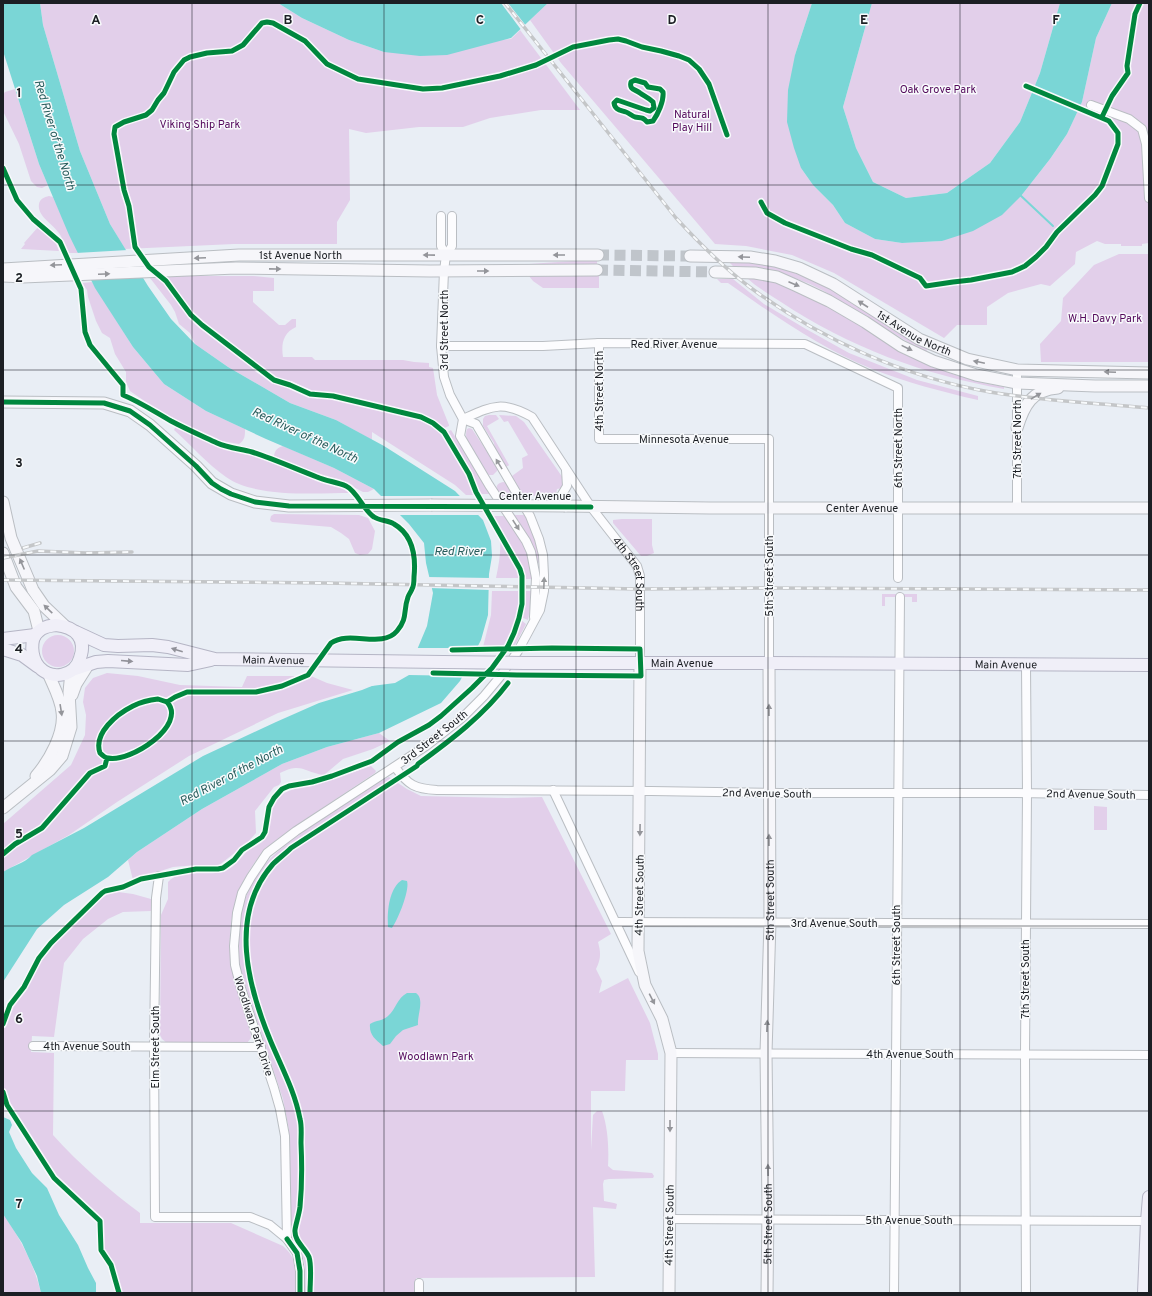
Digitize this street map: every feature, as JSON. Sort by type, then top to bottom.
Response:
[{"type":"main road","points":[[3,648],[22,655],[48,674],[58,675],[73,670],[79,662],[82,647],[80,640],[70,629],[56,625],[46,626],[37,633],[33,639],[33,656],[38,666]]},
{"type":"main road","name":"Main Avenue","points":[[70,629],[104,645],[163,646],[215,659],[640,664],[769,663],[900,665],[1149,665]]},
{"type":"main road","points":[[3,640],[37,633]]},
{"type":"main road","name":"Main Avenue","points":[[73,670],[96,662],[118,660],[188,665],[215,659]]},
{"type":"main road","points":[[1144,1293],[1149,1197]]},
{"type":"street","points":[[1091,105],[1129,119],[1142,129],[1146,144],[1149,198]]},
{"type":"street","name":"3rd Street North","points":[[441,216],[441,246],[446,255]]},
{"type":"street","name":"3rd Street North","points":[[452,216],[452,246],[446,255],[444,271],[441,346],[444,377],[450,395],[463,419]]},
{"type":"street","name":"1st Avenue North","points":[[3,276],[22,272],[239,256],[598,255]]},
{"type":"street","name":"1st Avenue North","points":[[690,256],[750,257],[774,261],[799,268],[833,284],[919,339],[967,359],[1017,370],[1149,373]]},
{"type":"street","name":"1st Avenue North","points":[[3,269],[22,272],[236,268],[444,271],[597,270]]},
{"type":"street","name":"1st Avenue North","points":[[715,272],[755,273],[777,277],[795,284],[829,301],[865,322],[901,346],[933,361],[976,375],[1017,383],[1095,386],[1149,386]]},
{"type":"street","name":"Red River Avenue","points":[[441,346],[543,346],[599,343],[805,344],[898,388]]},
{"type":"street","name":"4th Street North","points":[[599,343],[599,439]]},
{"type":"street","name":"7th Street North","points":[[1017,370],[1017,508]]},
{"type":"street","points":[[1016,428],[1024,408],[1031,398],[1050,389],[1095,386]]},
{"type":"street","name":"6th Street North","points":[[898,388],[898,508]]},
{"type":"street","name":"Center Avenue","points":[[3,402],[104,403],[130,411],[150,426],[196,466],[212,483],[231,494],[261,503],[289,506],[533,506],[562,502],[591,507],[1149,508]]},
{"type":"street","points":[[534,620],[536,578],[531,552],[526,541],[489,485],[460,436],[463,419],[495,406],[508,406],[518,409],[532,417],[591,507]]},
{"type":"street","name":"3rd Street South","points":[[395,767],[440,736],[484,696],[518,651],[540,610],[544,591],[543,555],[530,516],[476,424],[463,419]]},
{"type":"street","name":"Minnesota Avenue","points":[[599,439],[769,439]]},
{"type":"street","name":"5th Street South","points":[[767,1293],[768,1220],[766,1053],[770,922],[769,439]]},
{"type":"street","points":[[562,502],[568,478],[566,469]]},
{"type":"street","points":[[3,502],[11,538],[33,590],[44,606],[70,629]]},
{"type":"street","name":"4th Street South","points":[[591,507],[637,566],[640,576],[638,951],[645,985],[662,1019],[668,1035],[671,1053],[668,1293]]},
{"type":"street","points":[[898,508],[898,578]]},
{"type":"street","points":[[3,553],[16,587],[34,611],[37,633]]},
{"type":"street","name":"6th Street South","points":[[894,1293],[900,597]]},
{"type":"street","points":[[70,707],[76,684],[88,665]]},
{"type":"street","name":"7th Street South","points":[[1026,665],[1026,1293]]},
{"type":"street","points":[[3,808],[50,770],[62,756],[71,727],[69,692],[73,670]]},
{"type":"street","points":[[25,789],[44,767],[61,732],[62,711],[48,674]]},
{"type":"street","name":"2nd Avenue South","points":[[395,767],[414,787],[424,790],[1149,795]]},
{"type":"street","name":"Woodlwan Park Drive","points":[[287,1239],[285,1136],[280,1109],[235,965],[234,946],[237,913],[242,893],[267,853],[296,831],[395,767]]},
{"type":"street","points":[[553,790],[645,985]]},
{"type":"street","name":"Elm Street South","points":[[159,876],[156,898],[154,1046],[155,1217],[250,1218],[270,1225],[287,1239]]},
{"type":"street","name":"3rd Avenue South","points":[[616,922],[1149,924]]},
{"type":"street","name":"4th Avenue South","points":[[33,1046],[261,1047]]},
{"type":"street","name":"4th Avenue South","points":[[671,1053],[1149,1055]]},
{"type":"street","name":"5th Avenue South","points":[[670,1219],[1148,1221]]},
{"type":"street","points":[[287,1239],[297,1253],[300,1271],[300,1293]]},
{"type":"street","points":[[419,1283],[419,1293]]},
{"type":"green space","name":"Viking Ship Park","points":[[40,3],[278,3],[302,18],[349,40],[384,52],[511,39],[520,30],[580,110],[541,110],[490,118],[463,127],[419,127],[366,133],[349,129],[350,200],[337,222],[337,244],[234,244],[125,249],[110,224],[80,151],[43,25]]},
{"type":"green space","name":"Natural Play Hill","points":[[548,3],[812,3],[795,55],[801,168],[813,185],[833,205],[845,223],[875,239],[902,243],[942,241],[1021,196],[1050,159],[1067,134],[1082,102],[1096,38],[1112,3],[1149,3],[1149,243],[1142,244],[1142,246],[1121,246],[1121,244],[1105,244],[1097,241],[1076,252],[1075,264],[1050,286],[1041,284],[1008,293],[987,307],[987,325],[957,325],[944,338],[834,273],[792,255],[746,246],[715,244],[561,63],[530,20]]},
{"type":"green space","name":"Oak Grove Park","points":[[872,3],[1060,3],[1040,73],[1020,122],[990,163],[947,193],[906,198],[873,182],[856,148],[843,107]]},
{"type":"green space","points":[[15,89],[39,164],[48,185],[42,188],[37,187],[31,181],[19,144],[3,111],[3,95],[5,92]]},
{"type":"green space","points":[[49,196],[53,197],[78,253],[66,253],[60,234],[40,212],[40,201]]},
{"type":"green space","points":[[39,226],[55,241],[59,251],[21,249],[25,244],[24,243]]},
{"type":"green space","name":"W.H. Davy Park","points":[[1119,254],[1149,254],[1149,362],[1041,362],[1040,344],[1061,321],[1063,298],[1094,265]]},
{"type":"green space","points":[[597,260],[597,266],[515,266],[515,265]]},
{"type":"green space","points":[[729,262],[750,262],[777,267],[804,276],[827,286],[928,348],[926,352],[913,345],[810,284],[784,274],[755,268],[734,267]]},
{"type":"green space","points":[[253,276],[274,278],[274,291],[253,291],[253,302],[279,325],[285,325],[292,319],[296,319],[296,327],[288,332],[284,339],[282,348],[283,357],[312,357],[315,360],[403,360],[429,363],[429,367],[433,368],[437,395],[449,426],[442,429],[426,416],[353,398],[312,391],[291,381],[273,378],[193,313],[165,277]]},
{"type":"green space","points":[[529,276],[599,276],[599,288],[543,288]]},
{"type":"green space","points":[[746,277],[771,281],[801,291],[934,367],[958,376],[1004,387],[1004,389],[945,376],[860,346],[807,318],[754,284]]},
{"type":"green space","points":[[150,278],[158,278],[163,282],[193,319],[220,341],[218,342],[245,361],[256,372],[273,383],[318,399],[319,397],[345,401],[409,416],[422,420],[434,427],[441,433],[447,442],[475,495],[466,495],[455,485],[372,432],[372,440],[336,420],[290,403],[228,367],[195,344],[190,333],[179,324],[171,305]]},
{"type":"green space","points":[[717,279],[733,279],[764,304],[849,353],[917,380],[978,396],[978,400],[885,374],[853,361],[798,330],[728,283],[721,283]]},
{"type":"green space","points":[[92,282],[133,347],[164,384],[206,411],[245,429],[244,438],[239,444],[221,441],[175,422],[130,391],[126,382],[126,372],[115,354],[110,338],[102,333],[96,321],[87,290],[82,283]]},
{"type":"green space","points":[[496,415],[499,419],[487,426],[509,465],[508,466],[505,467],[495,451],[494,443],[483,426],[483,419],[485,416]]},
{"type":"green space","points":[[499,415],[516,416],[524,422],[563,478],[563,488],[557,489],[556,494],[551,496],[522,496],[512,476],[523,468],[522,458],[528,455],[508,421],[504,422]]},
{"type":"green space","points":[[176,426],[217,445],[271,461],[350,491],[351,493],[286,493],[238,484],[219,472],[206,460],[174,430]]},
{"type":"green space","points":[[467,429],[472,429],[497,467],[497,471],[493,475],[489,475],[485,472],[469,446],[466,434]]},
{"type":"green space","points":[[451,430],[491,494],[480,494],[456,447],[446,433]]},
{"type":"green space","points":[[283,446],[334,468],[374,489],[368,492],[363,492],[342,481],[318,474],[274,456],[275,452]]},
{"type":"green space","points":[[503,482],[507,483],[515,496],[500,496],[497,486]]},
{"type":"green space","points":[[274,514],[359,515],[368,518],[375,531],[372,549],[368,554],[360,555],[355,553],[349,539],[331,527],[272,522],[270,520],[271,516]]},
{"type":"green space","points":[[513,515],[527,515],[535,535],[541,562],[537,563]]},
{"type":"green space","points":[[492,516],[507,516],[521,537],[530,559],[533,579],[524,579],[521,567]]},
{"type":"green space","points":[[652,519],[652,545],[654,553],[647,556],[641,556],[613,523],[613,520]]},
{"type":"green space","points":[[500,538],[518,571],[520,578],[496,578],[500,558]]},
{"type":"green space","points":[[492,591],[521,591],[520,606],[516,620],[503,647],[483,647],[491,615]]},
{"type":"green space","points":[[525,591],[533,591],[528,620],[521,617]]},
{"type":"green space","points":[[882,594],[917,594],[917,602],[912,602],[912,597],[885,597],[885,606],[882,606]]},
{"type":"green space","points":[[521,620],[526,624],[515,645],[513,647],[508,647],[515,635]]},
{"type":"green space","points":[[58,635],[64,636],[71,642],[74,651],[73,657],[67,664],[58,667],[52,666],[45,660],[42,651],[43,645],[49,638]]},
{"type":"green space","points":[[107,673],[138,676],[180,685],[242,687],[247,676],[311,676],[327,683],[353,690],[278,713],[189,756],[69,835],[3,872],[3,824],[71,765],[85,735],[86,715],[83,702],[85,688],[93,678]]},
{"type":"green space","points":[[379,733],[390,741],[373,749],[343,759],[324,775],[298,768],[293,768],[280,773],[281,782],[279,785],[274,787],[255,811],[256,833],[247,843],[218,866],[197,865],[173,867],[133,880],[128,860],[137,852],[202,809],[282,764],[327,747]]},
{"type":"green space","points":[[371,766],[376,771],[375,773],[285,833],[263,852],[246,876],[235,904],[230,933],[230,947],[234,980],[250,1027],[251,1038],[247,1043],[240,1044],[167,1043],[160,1035],[161,915],[168,899],[168,882],[174,877],[189,873],[223,872],[232,867],[246,852],[262,842],[267,832],[272,804],[282,794],[297,788],[317,785]]},
{"type":"green space","name":"Woodlawn Park","points":[[389,777],[421,796],[506,798],[542,797],[611,934],[598,942],[600,956],[596,969],[602,981],[599,993],[628,978],[650,1023],[658,1054],[658,1060],[626,1060],[625,1091],[591,1091],[591,1150],[593,1115],[597,1111],[602,1111],[608,1138],[608,1166],[613,1170],[652,1173],[654,1176],[653,1178],[604,1180],[604,1201],[617,1204],[616,1209],[593,1207],[595,1277],[416,1278],[415,1293],[305,1293],[303,1257],[289,1233],[289,1130],[283,1099],[239,966],[241,914],[246,897],[259,872],[278,851],[345,804],[380,781]]},
{"type":"green space","points":[[1094,806],[1107,807],[1107,830],[1094,830]]},
{"type":"green space","points":[[118,892],[151,899],[151,911],[123,912],[108,919],[83,939],[64,963],[54,1037],[32,1036],[31,1052],[54,1053],[53,1135],[95,1176],[140,1213],[140,1223],[231,1223],[283,1246],[292,1256],[296,1267],[296,1293],[121,1293],[116,1273],[104,1250],[103,1222],[63,1185],[53,1173],[8,1103],[3,1085],[3,1031],[11,1008],[24,991],[40,960],[49,950],[101,899],[108,894]]},
{"type":"green space","points":[[3,1214],[26,1252],[41,1293],[3,1293]]},
{"type":"water","name":"Red River","points":[[3,3],[40,3],[43,25],[80,151],[110,224],[148,286],[171,319],[195,344],[228,367],[290,403],[336,420],[384,446],[455,491],[483,520],[491,541],[492,556],[489,574],[488,615],[481,640],[460,681],[441,703],[379,733],[327,747],[282,764],[202,809],[137,852],[108,877],[64,905],[37,929],[3,982],[3,872],[84,828],[203,756],[319,703],[362,690],[389,679],[414,657],[427,626],[433,593],[426,563],[424,543],[409,524],[374,489],[334,468],[206,411],[164,384],[133,347],[95,288],[69,235],[39,164],[3,51]]},
{"type":"water","points":[[278,3],[548,3],[511,38],[447,55],[420,56],[384,52],[349,40],[302,18]]},
{"type":"water","points":[[812,3],[872,3],[843,107],[856,148],[873,182],[906,198],[947,193],[990,163],[1020,122],[1040,73],[1060,3],[1112,3],[1096,38],[1082,102],[1067,134],[1050,159],[1021,196],[1002,215],[973,231],[942,241],[902,243],[875,239],[845,223],[833,205],[813,185],[801,168],[787,122],[788,90],[795,55]]},
{"type":"water","points":[[402,880],[407,881],[405,898],[392,928],[388,927],[388,914],[392,894],[394,889]]},
{"type":"water","points":[[407,993],[416,993],[419,996],[420,1008],[418,1025],[403,1030],[390,1044],[383,1046],[375,1039],[370,1031],[370,1024],[388,1016],[401,998]]},
{"type":"water","points":[[3,1117],[10,1120],[12,1125],[9,1132],[16,1148],[32,1173],[47,1188],[59,1215],[78,1245],[96,1283],[96,1293],[41,1293],[37,1276],[22,1243],[3,1214]]},
{"type":"pier","points":[[501,3],[508,3],[527,27],[522,31]]},
{"type":"pier","points":[[128,250],[145,277],[89,280],[76,253]]},
{"type":"pier","points":[[377,496],[462,496],[481,515],[397,515]]},
{"type":"pier","points":[[427,577],[491,578],[490,590],[429,588]]},
{"type":"pier","points":[[416,648],[479,648],[465,676],[409,675],[395,683],[364,687],[388,677],[413,656]]},
{"type":"waterway","points":[[1019,194],[1053,226]]},
{"type":"tunnel","points":[[598,255],[690,256]]},
{"type":"tunnel","points":[[597,270],[715,272]]},
{"type":"railway","points":[[505,3],[676,218],[721,264],[751,288],[805,324],[864,354],[926,377],[958,385],[1029,398],[1149,408]]},
{"type":"railway","points":[[23,548],[40,543]]},
{"type":"railway","points":[[3,558],[38,551],[86,553],[132,552]]},
{"type":"railway","points":[[3,580],[325,583],[639,589],[769,588],[1149,590]]},
{"type":"cycle path","points":[[1102,117],[1112,96],[1128,73],[1127,66],[1135,14],[1140,3]]},
{"type":"cycle path","points":[[3,1024],[10,1005],[24,987],[39,958],[51,943],[102,893],[123,887],[141,879],[196,869],[223,868],[234,860],[242,850],[262,837],[265,832],[269,807],[274,798],[282,789],[332,776],[372,761],[398,742],[429,725],[441,716],[492,668],[508,646],[514,633],[522,604],[522,576],[520,569],[476,492],[469,474],[444,432],[433,423],[421,417],[333,396],[310,394],[274,380],[202,325],[191,315],[166,281],[149,267],[135,247],[129,206],[124,190],[114,134],[115,127],[124,122],[146,115],[152,110],[164,93],[174,72],[184,60],[207,53],[232,51],[243,45],[262,23],[267,22],[273,23],[305,41],[327,64],[358,79],[423,89],[442,88],[500,76],[536,65],[573,47],[618,39],[689,60],[699,69],[709,84],[727,135]]},
{"type":"cycle path","points":[[635,80],[645,83],[648,87],[660,89],[663,92],[663,99],[653,121],[647,122],[643,118],[635,117],[615,107],[614,103],[617,100],[650,111],[654,108],[653,102],[631,87],[631,82],[635,80]]},
{"type":"cycle path","points":[[761,202],[767,213],[785,223],[851,249],[872,255],[920,278],[926,286],[971,280],[1012,272],[1025,266],[1036,257],[1046,247],[1057,232],[1095,195],[1102,186],[1118,144],[1118,133],[1109,121],[1026,86]]},
{"type":"cycle path","points":[[3,168],[17,200],[33,219],[60,242],[81,289],[85,332],[90,345],[123,385],[123,395],[177,424],[221,445],[252,452],[320,478],[346,486],[354,492],[370,514],[374,517],[392,523],[400,529],[405,534],[412,547],[414,554],[414,585],[408,596],[403,622],[397,631],[391,636],[383,639],[339,639],[331,643],[308,675],[282,686],[256,692],[187,692],[167,702]]},
{"type":"cycle path","points":[[3,402],[104,403],[130,411],[150,425],[196,466],[212,483],[231,494],[255,502],[289,506],[591,507]]},
{"type":"cycle path","points":[[433,673],[641,676],[640,649],[552,648],[452,650]]},
{"type":"cycle path","points":[[310,1293],[311,1270],[309,1257],[296,1238],[295,1234],[295,1227],[300,1207],[301,1191],[301,1122],[292,1090],[271,1042],[255,998],[246,952],[250,906],[259,884],[273,864],[291,848],[417,766],[478,716],[499,695],[508,683]]},
{"type":"cycle path","points":[[158,699],[167,702],[171,711],[170,721],[154,740],[142,749],[118,758],[107,758],[100,753],[100,738],[103,731],[114,719],[127,709],[145,701],[158,699]]},
{"type":"cycle path","points":[[3,854],[15,844],[42,828],[90,773],[105,766],[107,758]]},
{"type":"cycle path","points":[[3,1092],[7,1105],[54,1178],[100,1221],[101,1250],[111,1265],[119,1293]]},
{"type":"cycle path","points":[[287,1239],[297,1253],[300,1271],[300,1293]]},
{"type":"water label","name":"Red River of the North","points":[[55,135]]},
{"type":"water label","name":"Red River of the North","points":[[305,435]]},
{"type":"water label","name":"Red River of the North","points":[[231,775]]}]
